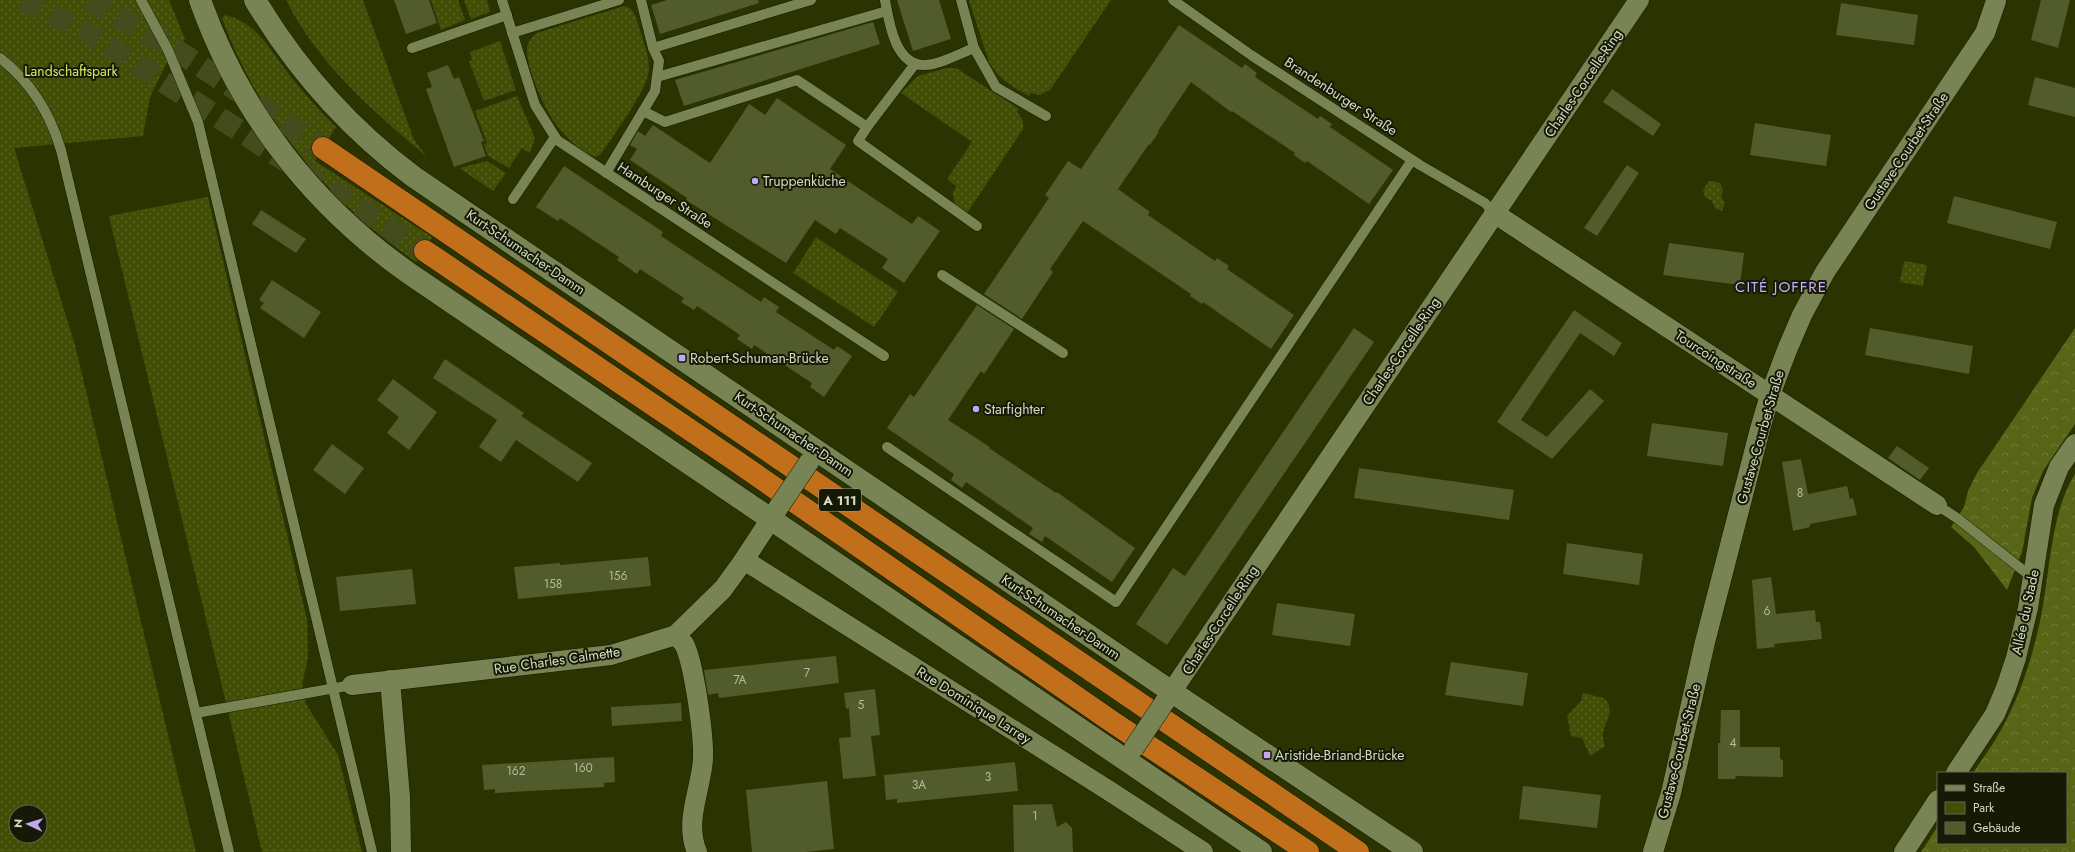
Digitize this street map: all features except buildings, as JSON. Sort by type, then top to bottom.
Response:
[{"type":"highway","name":"A 111","points":[[323,148],[1358,852]]},
{"type":"highway","name":"A 111","points":[[425,251],[746,468],[1111,721],[1308,852]]},
{"type":"main road","points":[[200,0],[215,38],[235,80],[259,120],[298,173],[345,222],[373,246],[410,274],[775,512],[1130,754],[1261,852]]},
{"type":"main road","name":"Kurt-Schumacher-Damm","points":[[255,0],[286,48],[308,78],[345,119],[390,159],[813,456],[1168,698],[1412,852]]},
{"type":"street","name":"Charles-Corcelle-Ring","points":[[1168,698],[1639,0]]},
{"type":"street","name":"Gustave-Courbet-Straße","points":[[1653,852],[1671,793],[1705,642],[1770,395],[1802,315],[1825,272],[1985,33],[1996,1]]},
{"type":"street","name":"Tourcoingstraße","points":[[1494,213],[1938,505]]},
{"type":"street","name":"Allée du Stade","points":[[1957,772],[1995,714],[2006,688],[2016,658],[2033,578],[2044,505],[2059,468],[2075,444]]},
{"type":"street","points":[[775,512],[813,456]]},
{"type":"street","name":"Rue Charles Calmette","points":[[342,686],[611,655],[676,635],[723,589],[775,512]]},
{"type":"street","name":"Rue Dominique Larrey","points":[[744,560],[1111,792],[1203,852]]},
{"type":"street","points":[[676,635],[684,644],[691,667],[701,729],[703,758],[692,814],[697,849]]},
{"type":"street","points":[[390,680],[400,798],[401,852]]},
{"type":"street","points":[[1130,754],[1168,698]]},
{"type":"street","points":[[1904,852],[1937,802]]},
{"type":"lane","points":[[141,0],[168,50],[198,122],[342,686],[372,852]]},
{"type":"lane","name":"Hamburger Straße","points":[[502,0],[535,105],[555,137],[573,152],[884,356]]},
{"type":"lane","points":[[512,33],[619,0]]},
{"type":"lane","points":[[606,173],[655,91],[659,61],[653,48],[641,0]]},
{"type":"lane","points":[[653,48],[811,0]]},
{"type":"lane","points":[[885,0],[899,49],[906,58],[915,64],[926,65],[974,48]]},
{"type":"lane","points":[[961,0],[974,48],[996,87],[1046,116]]},
{"type":"lane","name":"Brandenburger Straße","points":[[1173,0],[1251,55],[1412,160],[1452,185],[1485,203],[1494,213]]},
{"type":"lane","points":[[657,76],[887,11]]},
{"type":"lane","points":[[412,48],[507,15]]},
{"type":"lane","points":[[0,58],[19,75],[33,92],[47,112],[58,138],[229,852]]},
{"type":"lane","points":[[915,64],[858,141],[977,226]]},
{"type":"lane","points":[[643,111],[665,122],[797,80],[867,127]]},
{"type":"lane","points":[[513,199],[555,137]]},
{"type":"lane","points":[[887,447],[1116,602],[1412,160]]},
{"type":"lane","points":[[942,275],[1063,353]]},
{"type":"lane","points":[[1938,505],[1957,518],[2033,578]]},
{"type":"lane","points":[[196,713],[342,686]]},
{"type":"green space","name":"Landschaftspark","points":[[0,0],[169,0],[185,39],[168,60],[150,97],[143,136],[14,148],[75,345],[196,852],[0,852]]},
{"type":"green space","points":[[286,0],[363,0],[414,140],[427,157],[367,104],[330,66],[299,23]]},
{"type":"green space","points":[[431,0],[458,0],[465,20],[441,30]]},
{"type":"green space","points":[[464,0],[487,0],[490,12],[471,19]]},
{"type":"green space","points":[[969,0],[1111,0],[1050,90],[1040,95],[1030,93],[1029,96],[1001,78],[989,62]]},
{"type":"green space","points":[[624,6],[631,9],[636,17],[647,53],[649,69],[647,78],[637,100],[601,154],[596,157],[590,155],[574,144],[552,118],[541,98],[532,76],[527,55],[527,48],[530,39],[537,33]]},
{"type":"green space","points":[[225,15],[246,24],[255,31],[318,109],[336,127],[315,161],[432,237],[416,262],[354,213],[326,185],[300,155],[255,90],[237,55],[222,18]]},
{"type":"green space","points":[[500,41],[516,90],[484,101],[469,61],[472,60],[470,52]]},
{"type":"green space","points":[[947,68],[956,68],[1019,109],[1017,112],[1023,122],[1023,129],[967,213],[955,204],[953,193],[956,186],[947,179],[972,142],[901,93],[918,76]]},
{"type":"green space","points":[[517,96],[535,138],[530,153],[522,148],[509,168],[488,156],[484,145],[487,143],[475,111]]},
{"type":"green space","points":[[487,161],[506,173],[493,191],[459,168]]},
{"type":"green space","points":[[1714,181],[1720,183],[1723,190],[1721,197],[1725,203],[1722,211],[1715,208],[1712,201],[1705,197],[1703,191],[1708,182]]},
{"type":"green space","points":[[208,197],[307,620],[308,657],[302,685],[306,704],[338,755],[362,852],[262,852],[109,216]]},
{"type":"green space","points":[[816,237],[898,292],[874,327],[793,273]]},
{"type":"green space","points":[[1904,261],[1927,265],[1923,286],[1900,282]]},
{"type":"green space","points":[[2075,328],[2075,424],[2043,471],[2032,498],[2022,552],[2007,590],[1974,547],[1951,527],[1964,507],[1968,491],[1977,473]]},
{"type":"green space","points":[[2075,474],[2075,852],[1921,852],[1937,828],[1937,844],[2067,844],[2067,772],[1974,772],[2001,730],[2025,677],[2040,621],[2052,545],[2060,507]]},
{"type":"green space","points":[[1583,693],[1604,698],[1608,702],[1610,711],[1603,735],[1605,746],[1590,756],[1582,738],[1571,736],[1567,716],[1581,701]]},
{"type":"tunnel","points":[[21,0],[85,31],[425,251]]},
{"type":"tunnel","points":[[88,0],[172,47],[323,148]]},
{"type":"place","name":"Truppenküche","points":[[755,181]]},
{"type":"place","name":"Robert-Schuman-Brücke","points":[[682,358]]},
{"type":"place","name":"Starfighter","points":[[976,409]]},
{"type":"place","name":"Aristide-Briand-Brücke","points":[[1267,755]]},
{"type":"district","name":"CITÉ JOFFRE","points":[[1781,287]]}]
